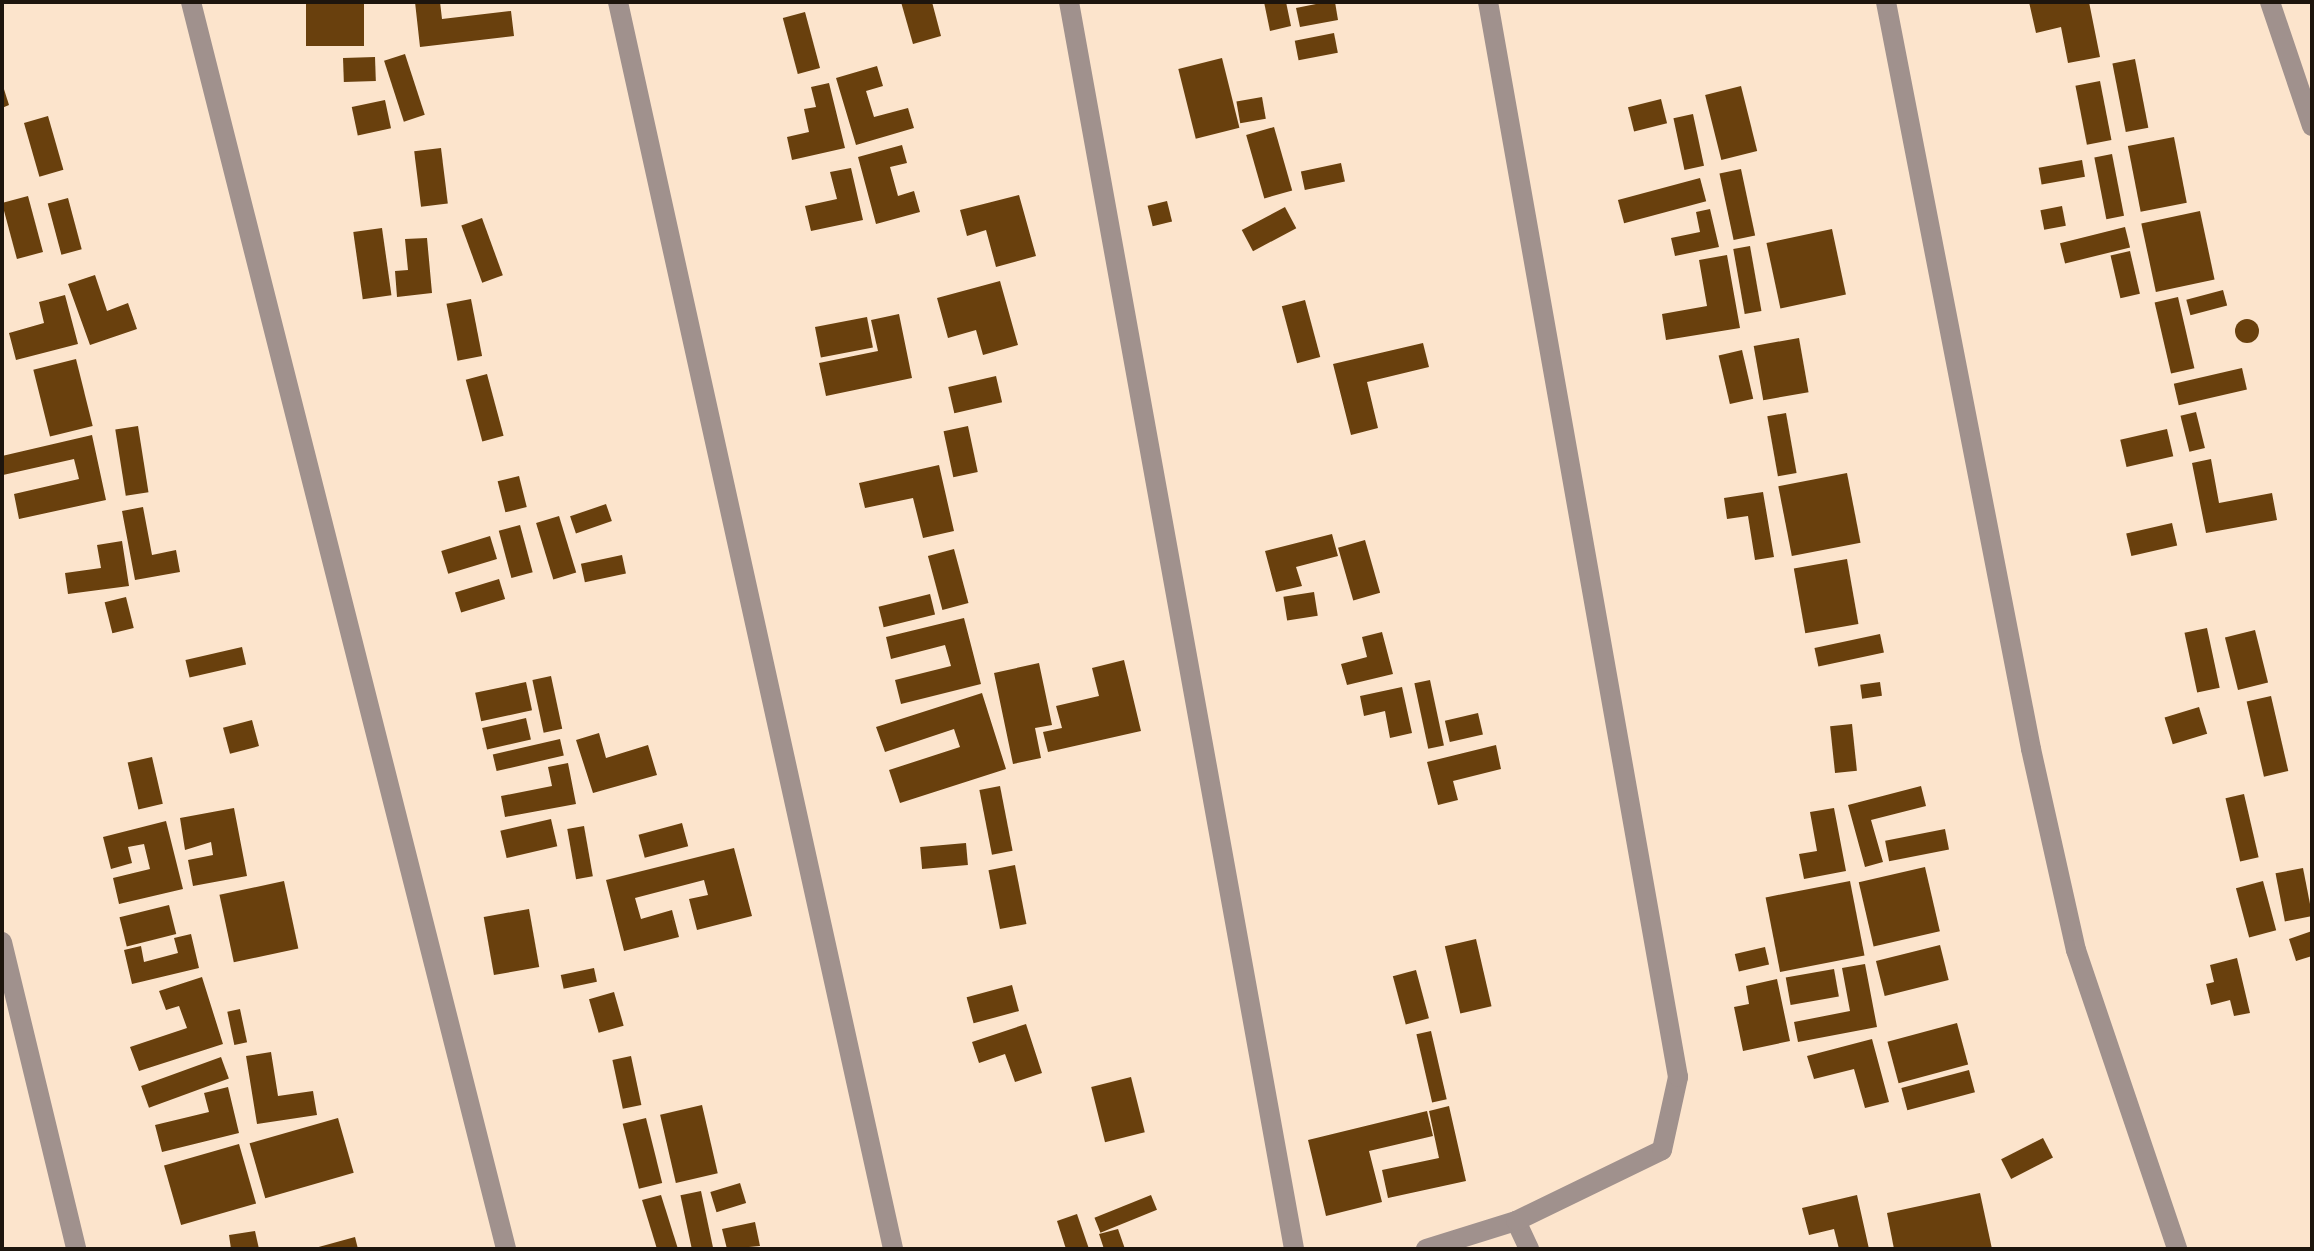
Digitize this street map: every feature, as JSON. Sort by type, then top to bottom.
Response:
[{"type":"street","points":[[191,2],[506,1249]]},
{"type":"street","points":[[618,2],[893,1249]]},
{"type":"street","points":[[1069,2],[1294,1249]]},
{"type":"street","points":[[1426,1249],[1516,1221],[1662,1150],[1678,1077],[1488,2]]},
{"type":"street","points":[[1886,2],[2029,742],[2076,950],[2177,1249]]},
{"type":"street","points":[[2270,2],[2312,126]]},
{"type":"street","points":[[2,942],[76,1249]]},
{"type":"street","points":[[1516,1221],[1529,1249]]},
{"type":"building","points":[[306,2],[364,2],[364,46],[306,46]]},
{"type":"building","points":[[415,2],[440,2],[442,19],[511,11],[514,36],[420,47]]},
{"type":"building","points":[[901,2],[932,2],[941,36],[913,44]]},
{"type":"building","points":[[1264,2],[1286,2],[1291,26],[1270,31]]},
{"type":"building","points":[[1335,2],[1338,20],[1300,27],[1296,8]]},
{"type":"building","points":[[2029,2],[2089,2],[2100,57],[2068,63],[2061,27],[2036,33]]},
{"type":"building","points":[[805,12],[820,68],[798,74],[783,18]]},
{"type":"building","points":[[1334,33],[1338,53],[1299,60],[1295,41]]},
{"type":"building","points":[[405,54],[425,115],[404,122],[384,61]]},
{"type":"building","points":[[375,57],[376,81],[344,82],[343,58]]},
{"type":"building","points":[[1222,58],[1239,128],[1196,139],[1178,69]]},
{"type":"building","points":[[2135,59],[2148,128],[2126,132],[2112,63]]},
{"type":"building","points":[[877,66],[883,86],[866,91],[874,117],[908,108],[914,128],[856,145],[836,78]]},
{"type":"building","points":[[2100,81],[2111,140],[2087,145],[2075,86]]},
{"type":"building","points":[[2,83],[9,105],[2,108]]},
{"type":"building","points":[[829,83],[845,148],[792,160],[787,137],[809,132],[804,109],[816,107],[811,87]]},
{"type":"building","points":[[1741,86],[1757,151],[1721,160],[1705,95]]},
{"type":"building","points":[[1262,97],[1266,119],[1240,123],[1236,102]]},
{"type":"building","points":[[1661,99],[1667,123],[1634,131],[1628,107]]},
{"type":"building","points":[[385,100],[391,128],[358,135],[352,107]]},
{"type":"building","points":[[1693,114],[1704,166],[1684,170],[1673,118]]},
{"type":"building","points":[[48,116],[63,170],[39,177],[24,123]]},
{"type":"building","points":[[1274,127],[1292,190],[1264,198],[1246,135]]},
{"type":"building","points":[[2174,137],[2187,203],[2141,212],[2128,146]]},
{"type":"building","points":[[902,145],[907,163],[890,167],[898,196],[914,191],[920,212],[876,224],[858,157]]},
{"type":"building","points":[[441,148],[448,204],[421,207],[414,151]]},
{"type":"building","points":[[2112,154],[2124,216],[2106,219],[2094,157]]},
{"type":"building","points":[[2082,160],[2085,177],[2042,184],[2039,168]]},
{"type":"building","points":[[1341,163],[1345,182],[1305,190],[1301,172]]},
{"type":"building","points":[[851,168],[863,220],[811,231],[805,206],[837,199],[830,172]]},
{"type":"building","points":[[1741,169],[1755,236],[1734,240],[1719,174]]},
{"type":"building","points":[[1700,178],[1706,201],[1624,223],[1618,200]]},
{"type":"building","points":[[1019,195],[1036,256],[996,267],[986,230],[967,236],[960,210]]},
{"type":"building","points":[[28,196],[43,252],[17,259],[2,203]]},
{"type":"building","points":[[68,198],[82,249],[61,255],[48,203]]},
{"type":"building","points":[[1167,201],[1172,221],[1153,226],[1148,206]]},
{"type":"building","points":[[2062,206],[2066,226],[2044,230],[2040,210]]},
{"type":"building","points":[[1285,207],[1296,228],[1253,251],[1242,230]]},
{"type":"building","points":[[1710,209],[1719,247],[1675,256],[1671,238],[1700,232],[1696,212]]},
{"type":"building","points":[[2200,211],[2215,279],[2156,292],[2141,223]]},
{"type":"building","points":[[482,218],[503,275],[482,283],[461,226]]},
{"type":"building","points":[[2125,227],[2130,247],[2065,264],[2060,243]]},
{"type":"building","points":[[382,228],[391,295],[363,299],[353,232]]},
{"type":"building","points":[[1832,229],[1846,295],[1780,308],[1766,243]]},
{"type":"building","points":[[427,238],[432,293],[397,297],[395,271],[408,270],[405,239]]},
{"type":"building","points":[[1750,246],[1761,311],[1745,314],[1733,249]]},
{"type":"building","points":[[2130,251],[2140,294],[2120,298],[2111,255]]},
{"type":"building","points":[[1727,255],[1740,328],[1666,340],[1662,314],[1707,306],[1699,260]]},
{"type":"building","points":[[95,275],[107,311],[128,303],[137,329],[90,345],[68,284]]},
{"type":"building","points":[[1000,281],[1018,345],[983,355],[976,330],[948,338],[937,298]]},
{"type":"building","points":[[2223,290],[2227,305],[2190,315],[2186,300]]},
{"type":"building","points":[[65,295],[78,344],[16,360],[9,333],[44,323],[39,302]]},
{"type":"building","points":[[2178,297],[2194,368],[2171,374],[2155,302]]},
{"type":"building","points":[[471,299],[482,356],[458,361],[446,304]]},
{"type":"building","points":[[1305,300],[1320,357],[1297,363],[1282,306]]},
{"type":"building","points":[[899,314],[912,378],[826,396],[819,363],[878,351],[871,320]]},
{"type":"building","points":[[867,317],[873,347],[821,358],[815,327]]},
{"type":"building","points":[[2247,319],[2255,323],[2259,331],[2255,339],[2247,343],[2239,339],[2235,331],[2239,323]]},
{"type":"building","points":[[1799,338],[1809,392],[1763,400],[1754,346]]},
{"type":"building","points":[[1423,343],[1429,367],[1367,382],[1378,428],[1351,435],[1333,364]]},
{"type":"building","points":[[1742,350],[1753,399],[1730,404],[1719,355]]},
{"type":"building","points":[[76,359],[93,426],[50,437],[33,370]]},
{"type":"building","points":[[2242,368],[2247,389],[2179,405],[2174,384]]},
{"type":"building","points":[[487,374],[504,436],[482,442],[466,380]]},
{"type":"building","points":[[996,376],[1002,402],[954,413],[948,387]]},
{"type":"building","points":[[2196,412],[2205,448],[2189,452],[2180,416]]},
{"type":"building","points":[[1786,413],[1797,473],[1778,476],[1767,416]]},
{"type":"building","points":[[138,426],[148,492],[126,496],[115,430]]},
{"type":"building","points":[[968,426],[978,472],[953,477],[944,431]]},
{"type":"building","points":[[2167,429],[2173,456],[2127,467],[2120,440]]},
{"type":"building","points":[[92,435],[106,500],[19,519],[14,494],[79,479],[74,459],[3,475],[2,456]]},
{"type":"building","points":[[2211,459],[2219,503],[2272,493],[2277,520],[2206,533],[2192,463]]},
{"type":"building","points":[[939,465],[954,531],[923,538],[913,498],[865,508],[859,483]]},
{"type":"building","points":[[1847,473],[1861,543],[1792,556],[1778,486]]},
{"type":"building","points":[[519,476],[527,507],[505,512],[498,481]]},
{"type":"building","points":[[1763,492],[1774,557],[1755,560],[1748,516],[1727,519],[1724,498]]},
{"type":"building","points":[[606,504],[612,521],[576,533],[570,516]]},
{"type":"building","points":[[143,507],[152,555],[176,550],[180,572],[135,580],[122,511]]},
{"type":"building","points":[[559,516],[576,572],[553,579],[536,523]]},
{"type":"building","points":[[2172,523],[2177,545],[2131,556],[2126,534]]},
{"type":"building","points":[[520,525],[533,572],[511,578],[499,531]]},
{"type":"building","points":[[1332,534],[1338,556],[1296,567],[1302,586],[1276,592],[1265,551]]},
{"type":"building","points":[[490,536],[497,559],[448,574],[441,551]]},
{"type":"building","points":[[1365,540],[1380,593],[1353,601],[1338,548]]},
{"type":"building","points":[[122,541],[129,586],[68,594],[65,573],[101,568],[97,545]]},
{"type":"building","points":[[954,549],[968,603],[942,610],[928,556]]},
{"type":"building","points":[[622,555],[626,574],[585,582],[581,564]]},
{"type":"building","points":[[1847,559],[1858,624],[1805,633],[1794,568]]},
{"type":"building","points":[[499,579],[505,599],[461,613],[455,592]]},
{"type":"building","points":[[1314,592],[1318,616],[1287,621],[1283,597]]},
{"type":"building","points":[[930,594],[935,614],[884,627],[879,607]]},
{"type":"building","points":[[126,597],[134,628],[112,633],[105,602]]},
{"type":"building","points":[[964,618],[981,684],[901,704],[895,680],[951,666],[945,645],[891,659],[886,637]]},
{"type":"building","points":[[2207,628],[2220,688],[2197,692],[2185,633]]},
{"type":"building","points":[[2255,630],[2268,682],[2238,690],[2225,637]]},
{"type":"building","points":[[1382,632],[1393,674],[1347,685],[1341,664],[1367,657],[1362,637]]},
{"type":"building","points":[[1880,634],[1884,653],[1818,667],[1814,648]]},
{"type":"building","points":[[242,647],[246,665],[190,678],[185,660]]},
{"type":"building","points":[[1124,660],[1141,731],[1048,752],[1043,732],[1062,728],[1056,706],[1099,696],[1092,668]]},
{"type":"building","points":[[1039,663],[1052,725],[1035,728],[1041,758],[1013,764],[994,673]]},
{"type":"building","points":[[551,676],[562,729],[544,733],[532,680]]},
{"type":"building","points":[[1430,680],[1444,746],[1428,749],[1414,683]]},
{"type":"building","points":[[526,682],[532,710],[481,721],[475,693]]},
{"type":"building","points":[[1880,682],[1882,696],[1862,699],[1860,685]]},
{"type":"building","points":[[1402,687],[1412,733],[1390,738],[1385,711],[1364,716],[1360,696]]},
{"type":"building","points":[[982,693],[1006,769],[900,803],[889,770],[960,747],[954,729],[885,752],[876,727]]},
{"type":"building","points":[[2271,696],[2288,771],[2264,777],[2247,702]]},
{"type":"building","points":[[2199,707],[2207,734],[2173,744],[2165,718]]},
{"type":"building","points":[[1478,713],[1483,734],[1450,742],[1445,721]]},
{"type":"building","points":[[526,718],[531,739],[487,750],[482,728]]},
{"type":"building","points":[[252,720],[259,746],[230,754],[223,728]]},
{"type":"building","points":[[1852,724],[1857,771],[1835,773],[1830,726]]},
{"type":"building","points":[[599,733],[606,758],[648,745],[657,775],[593,793],[576,740]]},
{"type":"building","points":[[560,739],[564,756],[497,771],[493,755]]},
{"type":"building","points":[[1496,745],[1501,769],[1453,781],[1458,800],[1438,805],[1427,762]]},
{"type":"building","points":[[152,757],[163,804],[138,809],[128,763]]},
{"type":"building","points":[[568,763],[576,804],[505,817],[501,796],[552,786],[548,767]]},
{"type":"building","points":[[1000,786],[1013,851],[992,855],[979,790]]},
{"type":"building","points":[[1921,786],[1926,806],[1871,820],[1883,862],[1865,867],[1848,805]]},
{"type":"building","points":[[2244,794],[2259,857],[2240,862],[2225,798]]},
{"type":"building","points":[[234,808],[247,876],[193,886],[188,860],[213,855],[211,842],[185,850],[180,818]]},
{"type":"building","points":[[1834,808],[1846,871],[1804,879],[1799,854],[1817,851],[1810,812]]},
{"type":"building","points":[[551,819],[557,846],[507,858],[500,831]]},
{"type":"building","points":[[166,821],[183,889],[119,904],[113,878],[150,869],[144,844],[128,847],[132,863],[111,869],[103,837]]},
{"type":"building","points":[[682,823],[688,846],[645,858],[639,835]]},
{"type":"building","points":[[584,826],[593,876],[576,879],[567,829]]},
{"type":"building","points":[[1945,829],[1949,850],[1889,861],[1885,841]]},
{"type":"building","points":[[966,843],[968,865],[922,869],[920,847]]},
{"type":"building","points":[[734,848],[752,916],[697,930],[689,899],[708,895],[704,880],[635,898],[641,919],[672,910],[679,937],[624,951],[606,880]]},
{"type":"building","points":[[1015,865],[1026,924],[1000,929],[988,870]]},
{"type":"building","points":[[1925,867],[1940,931],[1874,947],[1859,882]]},
{"type":"building","points":[[2303,868],[2312,916],[2285,921],[2276,873]]},
{"type":"building","points":[[284,881],[298,948],[234,962],[219,895]]},
{"type":"building","points":[[1850,881],[1865,956],[1780,972],[1766,897]]},
{"type":"building","points":[[2263,881],[2276,930],[2249,938],[2236,888]]},
{"type":"building","points":[[169,905],[176,934],[127,946],[120,917]]},
{"type":"building","points":[[529,909],[539,967],[494,975],[484,917]]},
{"type":"building","points":[[2312,931],[2312,956],[2296,961],[2289,939]]},
{"type":"building","points":[[191,934],[199,968],[132,984],[124,950],[141,946],[144,962],[178,953],[174,938]]},
{"type":"building","points":[[1476,939],[1492,1006],[1460,1013],[1445,946]]},
{"type":"building","points":[[1940,945],[1949,980],[1885,996],[1876,961]]},
{"type":"building","points":[[1765,947],[1769,965],[1739,972],[1735,954]]},
{"type":"building","points":[[2237,958],[2250,1013],[2234,1016],[2230,1000],[2211,1005],[2206,984],[2214,982],[2210,965]]},
{"type":"building","points":[[1865,964],[1877,1027],[1798,1042],[1794,1022],[1850,1011],[1842,968]]},
{"type":"building","points":[[594,968],[597,982],[564,989],[561,975]]},
{"type":"building","points":[[1834,969],[1839,997],[1791,1005],[1786,978]]},
{"type":"building","points":[[1416,970],[1429,1018],[1406,1025],[1393,976]]},
{"type":"building","points":[[202,977],[223,1044],[139,1071],[130,1047],[187,1028],[179,1006],[166,1010],[159,991]]},
{"type":"building","points":[[1777,979],[1790,1041],[1743,1051],[1734,1007],[1749,1004],[1746,986]]},
{"type":"building","points":[[1012,985],[1019,1011],[974,1023],[967,997]]},
{"type":"building","points":[[614,992],[624,1026],[599,1033],[589,999]]},
{"type":"building","points":[[240,1009],[247,1042],[234,1045],[227,1012]]},
{"type":"building","points":[[1957,1023],[1968,1065],[1899,1083],[1887,1042]]},
{"type":"building","points":[[1026,1024],[1042,1073],[1015,1082],[1005,1054],[979,1063],[972,1042]]},
{"type":"building","points":[[1431,1031],[1447,1099],[1432,1103],[1416,1034]]},
{"type":"building","points":[[1872,1039],[1889,1102],[1865,1108],[1854,1069],[1814,1079],[1807,1056]]},
{"type":"building","points":[[271,1052],[278,1096],[313,1091],[317,1115],[257,1124],[246,1056]]},
{"type":"building","points":[[631,1056],[641,1105],[623,1109],[612,1060]]},
{"type":"building","points":[[221,1057],[229,1079],[149,1108],[141,1086]]},
{"type":"building","points":[[1969,1070],[1975,1092],[1907,1110],[1901,1088]]},
{"type":"building","points":[[1131,1077],[1145,1132],[1105,1142],[1091,1087]]},
{"type":"building","points":[[228,1087],[239,1133],[162,1152],[155,1125],[209,1112],[204,1093]]},
{"type":"building","points":[[702,1105],[718,1173],[676,1183],[660,1115]]},
{"type":"building","points":[[1449,1106],[1466,1181],[1388,1198],[1382,1170],[1439,1158],[1429,1111]]},
{"type":"building","points":[[1427,1111],[1433,1136],[1369,1151],[1382,1202],[1326,1216],[1308,1140]]},
{"type":"building","points":[[338,1118],[354,1173],[265,1198],[250,1143]]},
{"type":"building","points":[[646,1118],[662,1183],[639,1189],[623,1124]]},
{"type":"building","points":[[2043,1138],[2053,1158],[2011,1179],[2001,1159]]},
{"type":"building","points":[[239,1144],[256,1204],[181,1225],[164,1165]]},
{"type":"building","points":[[740,1183],[746,1203],[716,1212],[710,1192]]},
{"type":"building","points":[[701,1191],[713,1249],[692,1249],[680,1195]]},
{"type":"building","points":[[1980,1193],[1992,1249],[1894,1249],[1887,1213]]},
{"type":"building","points":[[661,1195],[678,1249],[657,1249],[642,1200]]},
{"type":"building","points":[[1151,1195],[1157,1210],[1100,1233],[1094,1218]]},
{"type":"building","points":[[1857,1195],[1869,1249],[1839,1249],[1834,1229],[1809,1235],[1802,1208]]},
{"type":"building","points":[[1077,1214],[1089,1249],[1066,1249],[1057,1221]]},
{"type":"building","points":[[755,1222],[760,1246],[727,1249],[722,1229]]},
{"type":"building","points":[[1118,1229],[1125,1249],[1104,1249],[1099,1234]]},
{"type":"building","points":[[255,1231],[259,1249],[231,1249],[229,1235]]},
{"type":"building","points":[[355,1237],[358,1249],[315,1249],[315,1248]]}]
